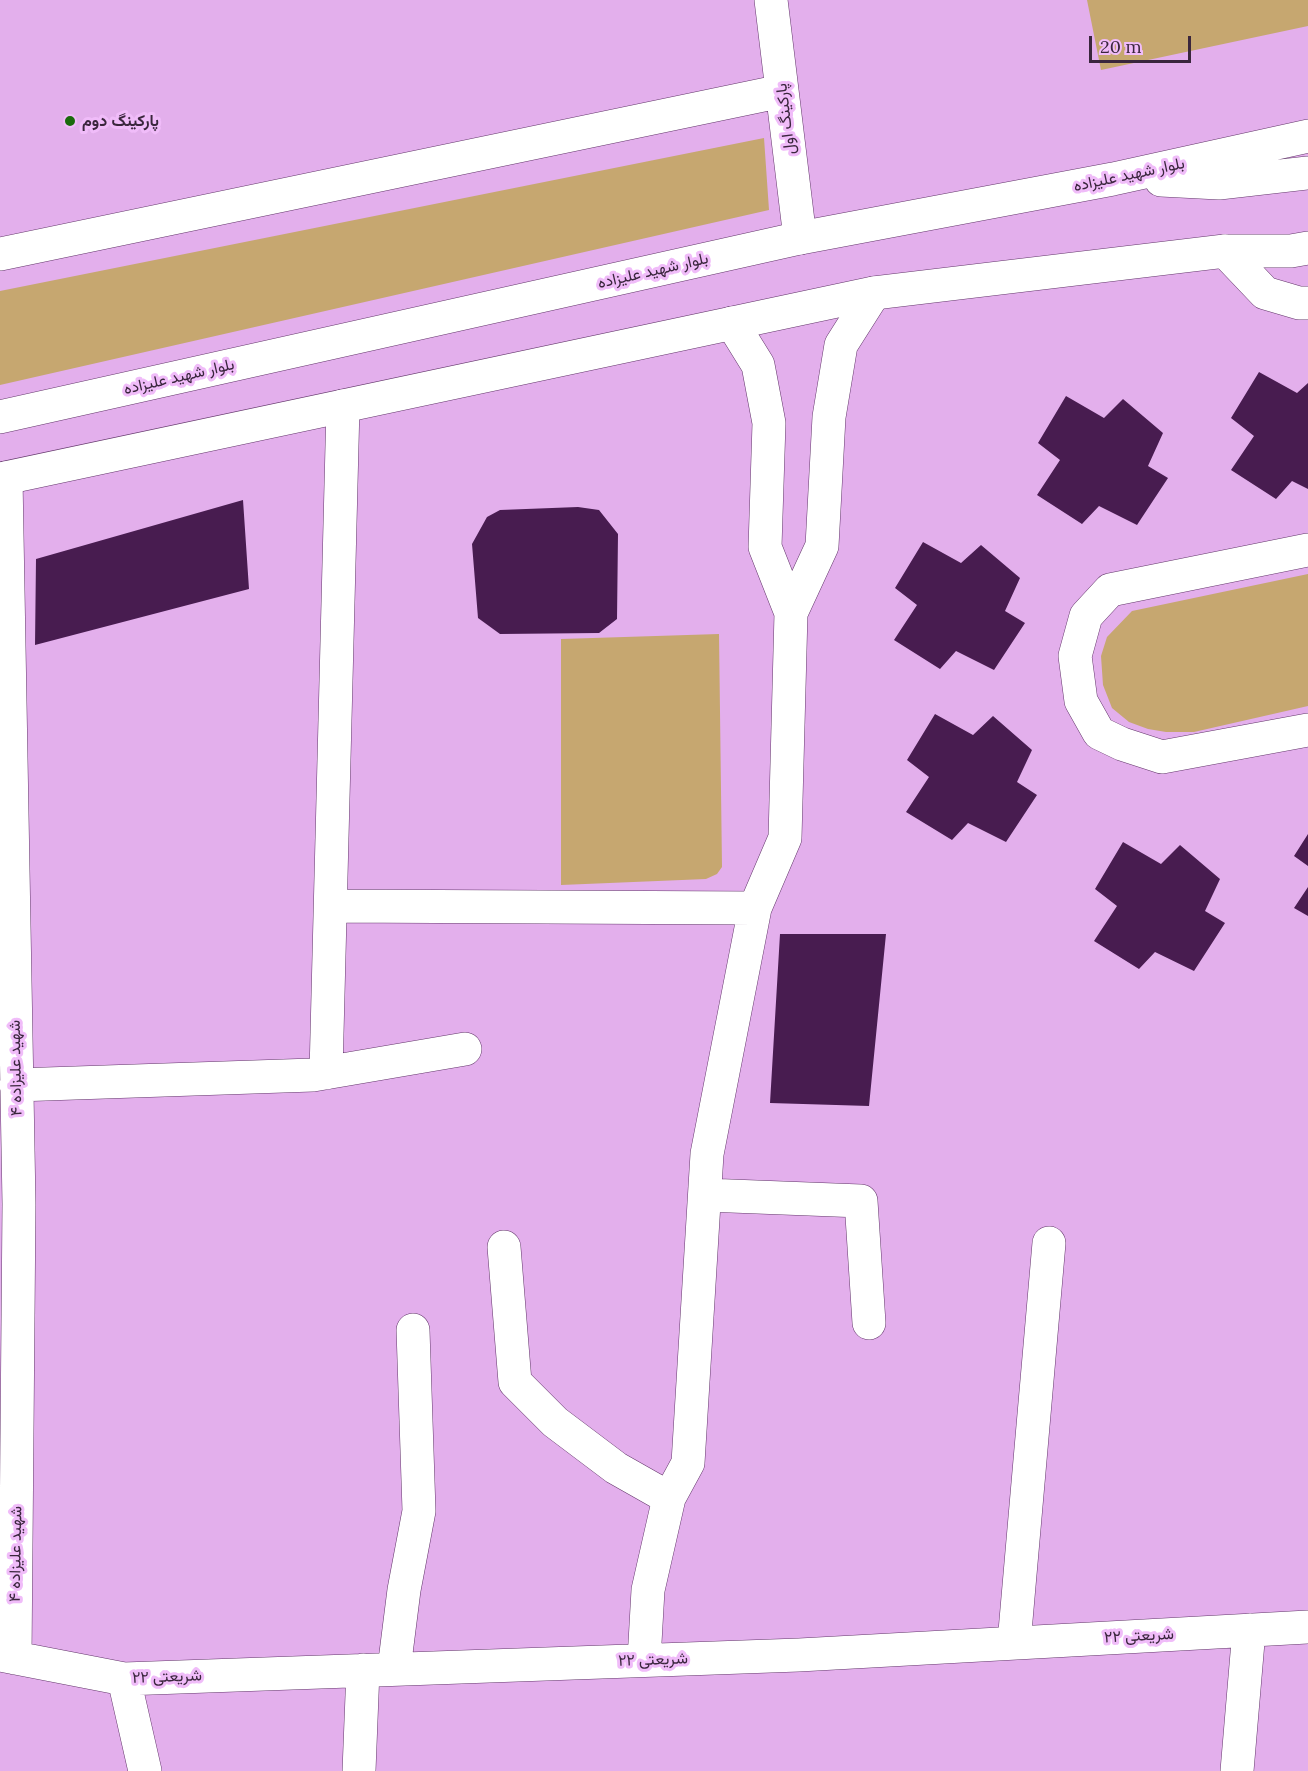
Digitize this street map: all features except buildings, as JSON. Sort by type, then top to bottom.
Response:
[{"type":"street","name":"پارکینگ اول","points":[[771,0],[800,238]]},
{"type":"street","points":[[0,254],[782,91]]},
{"type":"street","name":"بلوار شهید علیزاده","points":[[0,417],[800,238],[1113,179],[1308,136]]},
{"type":"street","points":[[1113,179],[1219,183],[1308,173]]},
{"type":"street","points":[[3,478],[874,293],[1225,251],[1308,232]]},
{"type":"street","points":[[1225,251],[1292,251],[1308,248]]},
{"type":"street","points":[[1225,251],[1265,293],[1299,303],[1308,303]]},
{"type":"street","points":[[644,1660],[648,1590],[669,1498],[688,1463],[707,1154],[755,908],[784,838],[791,613],[822,546],[829,417],[841,345],[874,293]]},
{"type":"street","points":[[732,323],[758,365],[769,423],[765,547],[791,613]]},
{"type":"street","points":[[326,1073],[343,406]]},
{"type":"street","name":"شهید علیزاده ۴","points":[[3,478],[16,1085],[9,1206],[7,1656]]},
{"type":"street","points":[[1308,550],[1110,590],[1086,616],[1075,656],[1081,701],[1099,733],[1162,757],[1308,730]]},
{"type":"street","points":[[331,906],[755,908]]},
{"type":"street","points":[[16,1085],[313,1075],[465,1049]]},
{"type":"street","points":[[705,1195],[861,1201],[868,1323]]},
{"type":"street","points":[[1014,1643],[1049,1243]]},
{"type":"street","points":[[504,1247],[515,1382],[564,1429],[616,1468],[669,1498]]},
{"type":"street","points":[[359,1771],[379,1670],[404,1590],[419,1511],[413,1330]]},
{"type":"street","name":"شریعتی ۲۲","points":[[7,1656],[124,1679],[799,1655],[1308,1627]]},
{"type":"street","points":[[1237,1771],[1248,1630]]},
{"type":"street","points":[[124,1679],[145,1771]]},
{"type":"shaded area","points":[[1087,0],[1308,0],[1308,26],[1101,70]]},
{"type":"shaded area","points":[[764,138],[769,210],[0,385],[0,291]]},
{"type":"shaded area","points":[[1308,574],[1308,706],[1194,732],[1166,732],[1148,729],[1129,722],[1112,708],[1103,685],[1101,656],[1107,637],[1132,611]]},
{"type":"shaded area","points":[[719,634],[722,867],[717,874],[706,879],[561,885],[561,639]]},
{"type":"place","name":"پارکینگ دوم","points":[[70,121]]}]
